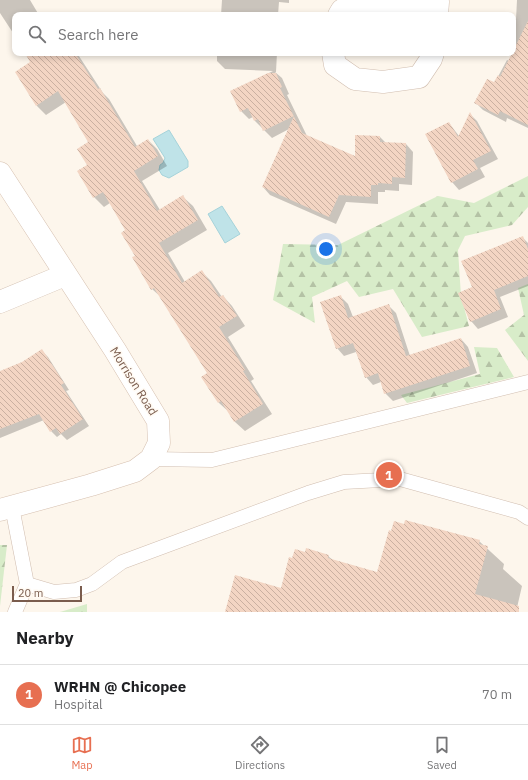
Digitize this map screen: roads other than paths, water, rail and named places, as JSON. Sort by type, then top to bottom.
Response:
[{"type":"street","points":[[341,12],[342,10],[362,1],[438,6]]},
{"type":"street","points":[[334,56],[335,65],[355,79],[383,82],[419,77],[432,56]]},
{"type":"street","name":"Morrison Road","points":[[0,173],[115,350],[158,421],[159,443],[151,459],[135,471],[112,479],[6,508]]},
{"type":"street","points":[[0,302],[65,274]]},
{"type":"lane","points":[[151,459],[212,460],[528,382]]},
{"type":"lane","points":[[27,584],[54,592],[76,590],[92,584],[122,562],[308,493],[344,482],[400,479],[519,512],[528,518]]},
{"type":"lane","points":[[6,508],[27,584],[15,612]]},
{"type":"water","points":[[169,130],[188,161],[188,167],[169,178],[162,175],[159,170],[160,165],[163,163],[165,158],[153,139]]},
{"type":"water","points":[[222,206],[240,234],[225,243],[208,214]]},
{"type":"place","name":"WRHN @ Chicopee","points":[[389,475]]}]
